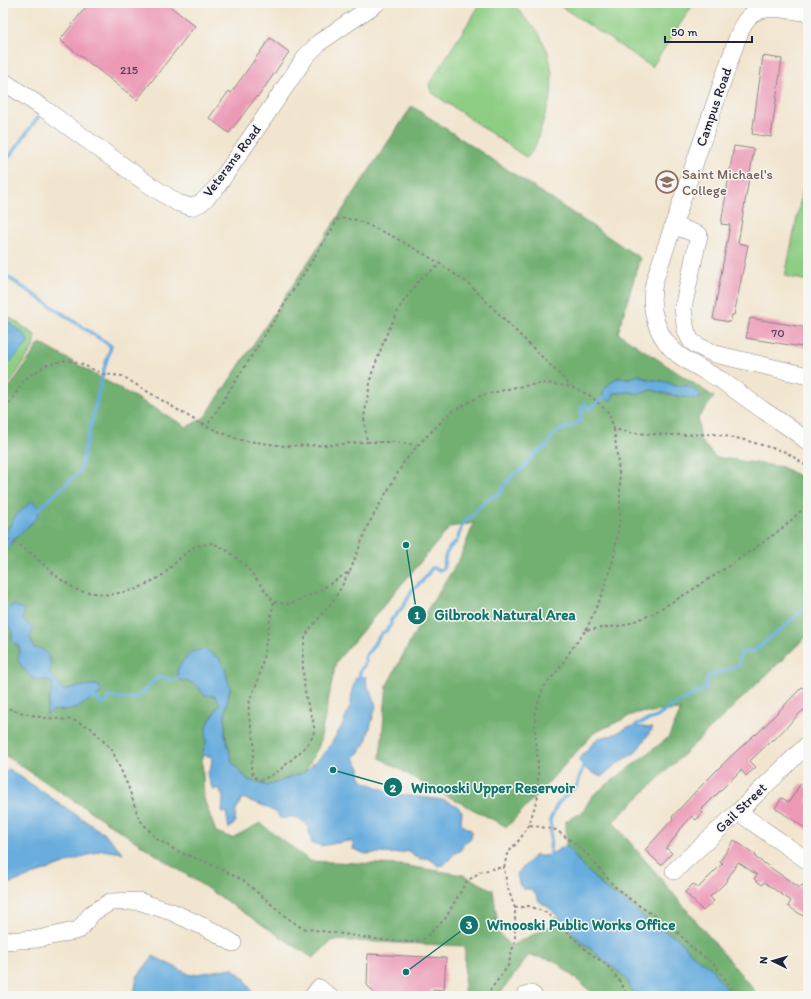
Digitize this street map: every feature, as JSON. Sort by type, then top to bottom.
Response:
[{"type":"street","name":"Veterans Road","points":[[3,81],[153,187],[178,203],[192,207],[201,203],[216,188],[307,55],[320,42],[377,3]]},
{"type":"street","name":"Campus Road","points":[[805,434],[672,350],[657,326],[652,302],[652,291],[737,39],[746,20],[756,12],[768,9],[808,12]]},
{"type":"street","points":[[673,225],[699,236],[683,308],[685,325],[691,341],[714,354],[808,376]]},
{"type":"street","name":"Gail Street","points":[[674,871],[738,812],[808,744]]},
{"type":"street","points":[[738,812],[808,861]]},
{"type":"street","points":[[3,941],[38,939],[80,930],[92,913],[110,902],[138,901],[172,912],[233,942]]},
{"type":"street","points":[[313,996],[318,988],[329,996]]},
{"type":"street","points":[[524,996],[531,994],[534,996]]},
{"type":"path","points":[[202,424],[209,423],[339,218],[357,220],[394,237],[441,264],[469,284],[572,386],[591,396],[609,413],[614,429],[620,482],[620,517],[614,557],[601,598],[586,630],[558,670],[543,688],[535,712],[538,796],[529,825],[520,839],[507,854],[504,868],[507,886],[515,908],[515,940],[508,966],[486,996]]},
{"type":"path","points":[[366,442],[364,417],[372,373],[387,333],[401,305],[420,279],[441,264]]},
{"type":"path","points":[[3,414],[24,380],[46,365],[68,360],[103,374],[122,376],[202,424],[240,440],[285,446],[366,442],[393,442],[418,445]]},
{"type":"path","points":[[274,602],[263,664],[259,680],[252,694],[249,706],[255,747],[251,770],[254,778],[260,780],[271,777],[289,762],[305,747],[313,735],[314,725],[306,697],[304,677],[303,653],[306,637],[342,586],[350,571],[368,525],[404,462],[418,445],[450,413],[480,396],[516,387],[547,383],[572,386]]},
{"type":"path","points":[[614,429],[631,433],[675,435],[714,434],[741,439],[786,452],[808,467]]},
{"type":"path","points":[[586,630],[625,625],[652,614],[744,556],[784,527],[808,504]]},
{"type":"path","points":[[3,537],[14,542],[32,554],[60,579],[79,591],[110,595],[137,589],[162,576],[179,559],[196,546],[213,543],[225,549],[246,566],[274,602],[290,604],[319,591],[350,571]]},
{"type":"path","points":[[3,707],[45,718],[73,720],[90,727],[112,750],[128,786],[138,819],[157,839],[176,851],[208,863],[243,880],[302,928],[383,940],[412,942],[424,939],[445,919],[466,882],[480,872],[496,868],[504,868]]},
{"type":"path","points":[[529,825],[556,830],[586,853],[613,885],[631,900],[670,924],[694,949],[714,964],[737,996]]},
{"type":"path","points":[[515,908],[528,906],[547,913],[587,951],[607,965],[621,983],[627,996]]},
{"type":"green space","points":[[481,3],[512,3],[538,32],[548,52],[552,73],[551,96],[535,147],[527,158],[431,92],[429,84]]},
{"type":"green space","points":[[556,3],[694,3],[652,67]]},
{"type":"green space","points":[[412,106],[640,258],[618,333],[714,397],[698,418],[700,440],[715,457],[782,467],[803,478],[808,495],[808,635],[613,822],[759,996],[731,996],[711,968],[692,954],[676,937],[655,926],[624,901],[606,890],[580,863],[566,845],[566,821],[582,813],[592,796],[668,738],[681,710],[636,713],[594,733],[507,827],[428,786],[380,758],[387,685],[426,612],[460,558],[474,523],[450,527],[336,662],[319,746],[305,772],[268,786],[248,780],[232,762],[225,734],[225,712],[230,689],[178,679],[197,685],[204,695],[215,696],[220,703],[206,727],[207,742],[202,755],[204,799],[216,832],[232,838],[260,823],[310,861],[401,865],[463,875],[493,890],[499,933],[510,946],[561,921],[581,941],[626,978],[635,996],[596,996],[555,961],[529,955],[498,996],[464,996],[465,946],[333,940],[313,958],[3,754],[3,554],[12,541],[38,517],[16,515],[10,526],[3,534],[3,397],[40,343],[187,427],[205,417]],"holes":[[[639,375],[647,379],[667,382],[676,386],[688,386],[689,398],[651,389],[638,394],[631,392],[614,393],[616,378],[631,378]],[[12,605],[23,620],[34,648],[42,649],[49,673],[58,682],[62,691],[70,688],[102,692],[76,709],[52,711],[54,682],[48,680],[37,680],[20,648],[12,641],[12,631],[4,619]]]},
{"type":"green space","points":[[808,164],[808,281],[785,276]]},
{"type":"green space","points":[[3,313],[35,335],[33,348],[3,393]]},
{"type":"water","points":[[7,321],[25,335],[29,343],[3,369],[3,325]]},
{"type":"water","points":[[639,375],[647,379],[667,382],[676,386],[688,386],[698,392],[701,397],[699,399],[677,396],[651,390],[638,394],[631,392],[614,393],[611,401],[602,395],[606,387],[616,378],[631,378]]},
{"type":"water","points":[[32,501],[39,507],[38,517],[12,541],[3,554],[3,534],[10,526],[16,515]]},
{"type":"water","points":[[12,605],[24,609],[23,620],[33,628],[30,638],[34,648],[42,649],[48,657],[51,665],[49,673],[58,682],[62,691],[80,686],[98,685],[102,692],[76,709],[52,711],[46,715],[53,683],[34,679],[18,661],[20,648],[12,641],[12,631],[3,619]]},
{"type":"water","points":[[204,649],[218,657],[225,669],[230,688],[225,712],[225,734],[232,762],[248,780],[268,786],[305,772],[328,749],[343,724],[351,704],[352,690],[356,677],[366,677],[367,686],[372,694],[376,706],[365,745],[354,758],[360,768],[360,777],[365,782],[395,794],[444,800],[456,805],[462,811],[461,824],[472,831],[471,838],[464,844],[460,851],[455,853],[445,864],[439,866],[428,858],[420,859],[408,851],[394,854],[366,854],[353,849],[353,842],[348,841],[321,846],[312,844],[307,825],[297,818],[280,818],[277,813],[264,806],[242,798],[236,810],[235,823],[229,829],[226,812],[222,813],[223,797],[219,788],[213,790],[207,774],[211,767],[212,757],[202,755],[206,742],[206,727],[220,703],[215,696],[204,695],[197,685],[178,679],[177,670],[183,661],[192,652]]},
{"type":"water","points":[[635,726],[653,728],[635,753],[615,765],[601,777],[587,770],[578,760],[598,738],[613,735],[628,727]]},
{"type":"water","points":[[9,769],[106,835],[123,853],[102,850],[3,886],[3,773]]},
{"type":"water","points":[[566,845],[580,863],[606,890],[624,901],[655,926],[676,937],[692,954],[711,968],[731,996],[635,996],[626,978],[581,941],[552,910],[539,901],[530,889],[523,889],[519,884],[517,873],[535,855],[544,856],[555,852]]},
{"type":"water","points":[[153,956],[191,975],[232,968],[245,979],[252,992],[250,996],[135,996],[134,994],[137,977]]},
{"type":"building","points":[[89,3],[166,3],[195,26],[137,100],[60,40]]},
{"type":"building","points":[[270,38],[289,52],[258,97],[257,96],[229,133],[209,118],[229,91],[231,93]]},
{"type":"building","points":[[763,56],[782,59],[771,137],[752,134]]},
{"type":"building","points":[[734,146],[754,149],[738,243],[748,245],[734,315],[732,315],[730,322],[713,319],[730,225],[721,224]]},
{"type":"building","points":[[750,318],[808,328],[808,348],[746,338]]},
{"type":"building","points":[[802,687],[808,693],[808,716],[803,710],[774,740],[773,739],[750,761],[756,767],[746,776],[741,770],[700,811],[703,813],[696,820],[692,816],[666,848],[672,853],[661,865],[645,850],[696,791],[755,734],[756,735]]},
{"type":"building","points":[[801,783],[808,788],[808,830],[775,808],[782,798],[789,802]]},
{"type":"building","points":[[734,840],[756,855],[755,857],[800,888],[802,885],[808,889],[808,916],[805,914],[803,916],[788,906],[791,901],[764,882],[762,885],[754,879],[757,875],[738,862],[725,883],[710,897],[714,901],[703,911],[685,892],[693,884],[698,888],[723,863],[720,861]]},
{"type":"building","points":[[368,954],[446,958],[444,990],[433,989],[426,996],[377,996],[367,985]]},
{"type":"waterway","points":[[3,165],[39,116]]},
{"type":"waterway","points":[[3,274],[111,346],[104,369],[80,471],[35,513]]},
{"type":"waterway","points":[[359,680],[360,672],[366,661],[366,655],[382,633],[390,626],[391,620],[404,605],[411,591],[417,587],[419,583],[421,583],[432,568],[439,570],[443,569],[446,554],[450,547],[457,541],[462,525],[466,520],[472,516],[482,504],[493,496],[500,494],[511,477],[523,468],[535,454],[547,447],[554,435],[579,422],[582,414],[581,408],[585,403],[588,409],[605,397]]},
{"type":"waterway","points":[[3,602],[11,613]]},
{"type":"waterway","points":[[635,726],[657,717],[669,708],[706,688],[707,677],[739,665],[741,652],[753,652],[808,605]]},
{"type":"waterway","points":[[90,698],[97,698],[100,703],[107,703],[107,698],[114,697],[134,699],[147,689],[151,682],[160,677],[174,680],[181,676]]},
{"type":"waterway","points":[[550,856],[550,820],[557,805],[577,786],[583,766]]},
{"type":"place","name":"Saint Michael's College","points":[[667,182]]},
{"type":"place","name":"Gilbrook Natural Area","points":[[406,545]]},
{"type":"place","name":"Winooski Upper Reservoir","points":[[333,770]]},
{"type":"place","name":"Winooski Public Works Office","points":[[406,972]]}]
